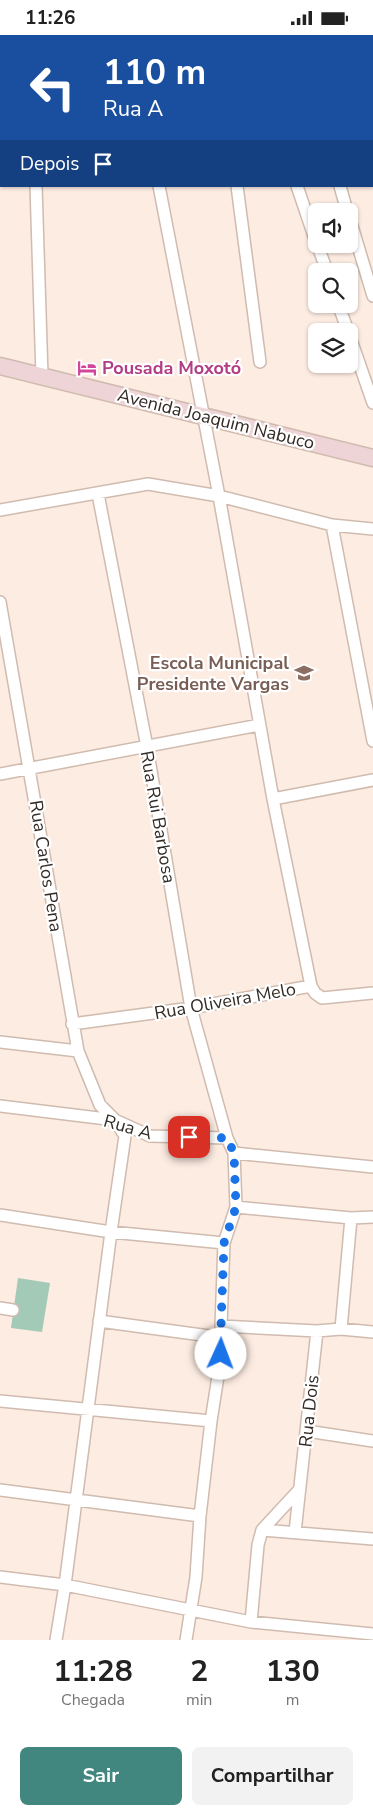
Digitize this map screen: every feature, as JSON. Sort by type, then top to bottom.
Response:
[{"type":"main road","name":"Avenida Joaquim Nabuco","points":[[0,366],[373,458]]},
{"type":"street","points":[[36,187],[42,376]]},
{"type":"street","points":[[159,187],[219,496],[259,725],[310,986]]},
{"type":"street","points":[[237,187],[260,363]]},
{"type":"street","points":[[297,187],[308,217]]},
{"type":"street","points":[[340,187],[345,203]]},
{"type":"street","points":[[358,246],[373,296]]},
{"type":"street","points":[[358,361],[373,403]]},
{"type":"street","points":[[0,510],[148,484],[219,496],[332,525],[373,529]]},
{"type":"street","name":"Rua Rui Barbosa","points":[[98,494],[146,747],[191,1008],[227,1138],[234,1153]]},
{"type":"street","points":[[332,525],[373,741]]},
{"type":"street","name":"Rua Carlos Pena","points":[[0,602],[30,768],[72,1024],[78,1051],[100,1105],[115,1120]]},
{"type":"street","points":[[0,774],[259,725]]},
{"type":"street","points":[[273,799],[373,780]]},
{"type":"street","name":"Rua Oliveira Melo","points":[[72,1024],[191,1008],[310,986],[315,993],[322,997],[373,993]]},
{"type":"street","points":[[0,1042],[78,1051]]},
{"type":"street","name":"Rua A","points":[[0,1106],[115,1120],[150,1136],[227,1138]]},
{"type":"street","points":[[56,1640],[125,1136],[115,1120]]},
{"type":"street","points":[[186,1640],[196,1577],[200,1516],[222,1332],[224,1243],[236,1207],[234,1153],[373,1167]]},
{"type":"street","points":[[236,1207],[350,1218],[373,1217]]},
{"type":"street","points":[[0,1215],[111,1232],[224,1243]]},
{"type":"street","points":[[341,1329],[350,1218]]},
{"type":"street","points":[[0,1309],[13,1310]]},
{"type":"street","points":[[99,1321],[222,1332],[341,1329],[373,1333]]},
{"type":"street","name":"Rua Dois","points":[[296,1532],[317,1331]]},
{"type":"street","points":[[0,1401],[211,1421]]},
{"type":"street","points":[[307,1431],[373,1441]]},
{"type":"street","points":[[0,1490],[200,1516]]},
{"type":"street","points":[[251,1622],[258,1545],[262,1530],[299,1490]]},
{"type":"street","points":[[262,1530],[373,1539]]},
{"type":"street","points":[[0,1577],[65,1585],[251,1622],[373,1634]]},
{"type":"green space","points":[[18,1278],[50,1283],[42,1332],[11,1328]]},
{"type":"place","name":"Pousada Moxotó","points":[[87,368]]},
{"type":"place","name":"Escola Municipal Presidente Vargas","points":[[304,673]]},
{"type":"route","points":[[189,1137],[227,1138],[234,1153],[236,1207],[224,1243],[221,1326],[224,1338],[221,1354]]}]
